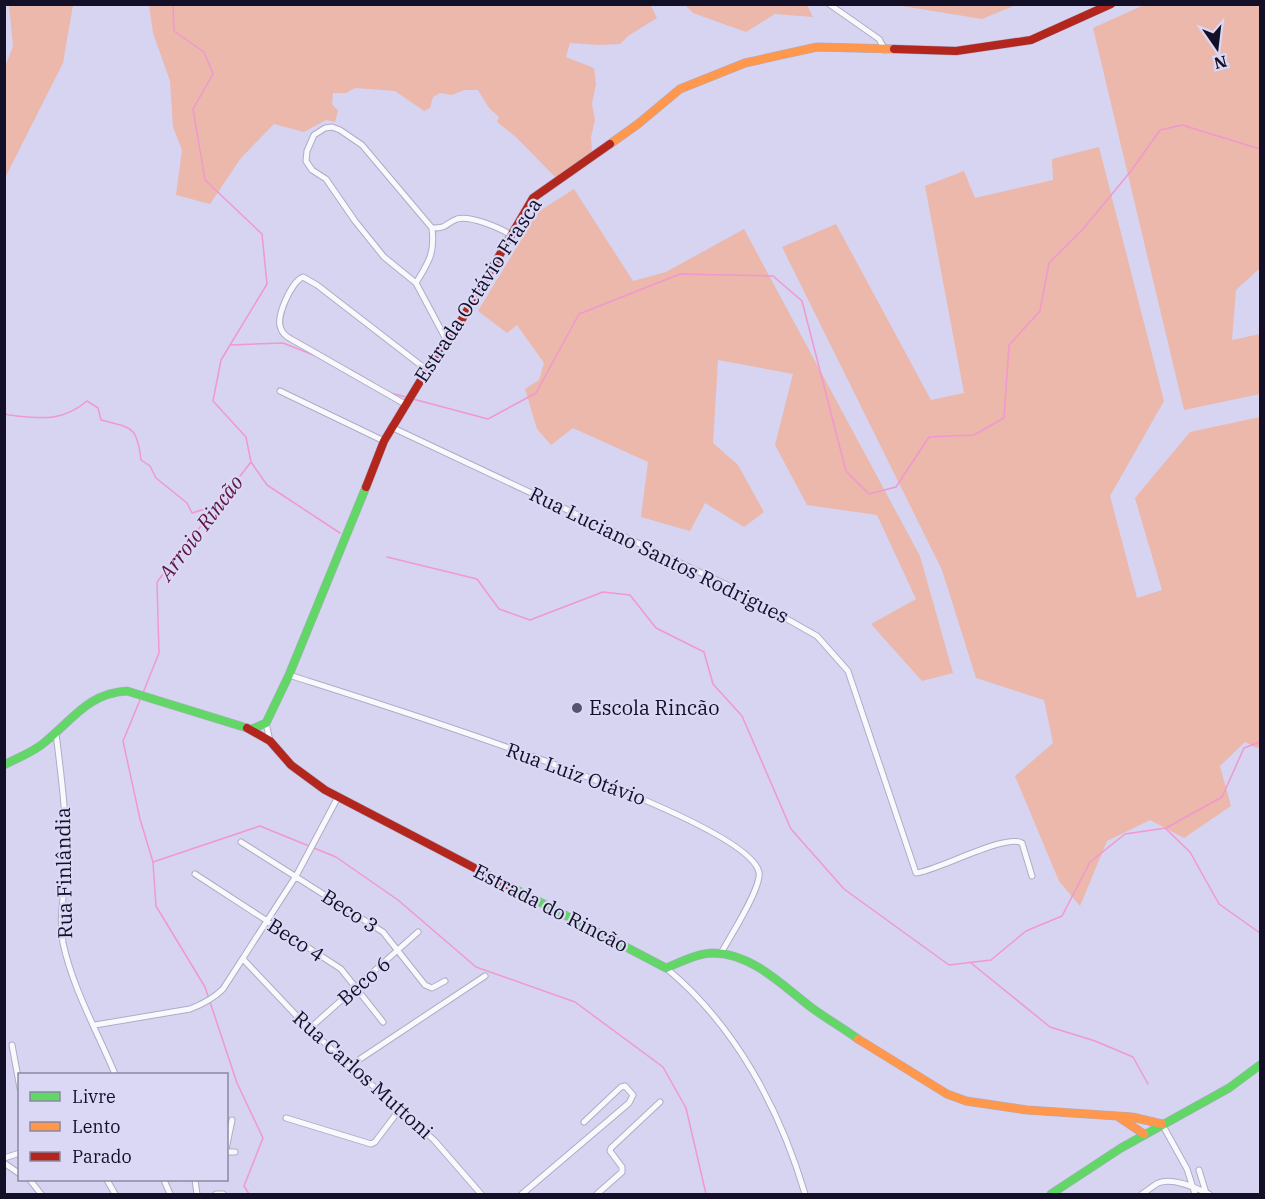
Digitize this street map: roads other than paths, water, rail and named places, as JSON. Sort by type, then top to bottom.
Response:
[{"type":"street","points":[[830,4],[879,39],[885,50]]},
{"type":"street","name":"Estrada Octávio Frasca","points":[[266,723],[289,675],[384,441],[427,370],[448,343],[533,198],[638,124],[680,89],[745,63],[817,47],[956,51],[1031,40],[1111,4]]},
{"type":"street","points":[[416,283],[431,258],[434,244],[432,228],[362,145],[332,127],[325,128],[314,135],[307,150],[306,161],[312,170],[326,179],[384,257],[416,283],[448,343]]},
{"type":"street","points":[[432,228],[445,228],[456,219],[467,217],[511,235]]},
{"type":"street","points":[[405,404],[291,339],[281,331],[279,322],[281,312],[295,282],[303,277],[312,281],[427,370]]},
{"type":"street","points":[[280,391],[384,441]]},
{"type":"street","name":"Rua Luciano Santos Rodrigues","points":[[391,428],[727,585],[817,636],[848,671],[916,873],[1015,840],[1023,843],[1032,876]]},
{"type":"street","name":"Rua Luiz Otávio","points":[[289,675],[442,724],[601,781],[663,806],[710,830],[747,853],[757,866],[759,881],[721,953]]},
{"type":"street","name":"Estrada do Rincão","points":[[4,765],[44,744],[92,700],[111,692],[127,691],[252,729],[270,741],[291,765],[325,790],[666,968]]},
{"type":"street","points":[[252,729],[266,723],[270,741]]},
{"type":"street","name":"Rua Finlândia","points":[[56,733],[66,830],[66,864],[61,904],[63,941],[76,987],[116,1073]]},
{"type":"street","points":[[95,1025],[190,1009],[205,1004],[215,997],[243,959],[296,876],[338,797]]},
{"type":"street","name":"Beco 3","points":[[241,842],[383,932],[428,987],[432,988],[445,981]]},
{"type":"street","name":"Beco 4","points":[[195,874],[341,969],[383,1022]]},
{"type":"street","name":"Beco 6","points":[[309,1029],[418,932]]},
{"type":"street","points":[[666,968],[700,955],[721,953],[741,958],[761,968],[815,1010],[946,1094],[986,1106],[1139,1119],[1162,1124],[1187,1169],[1194,1191]]},
{"type":"street","name":"Rua Carlos Muttoni","points":[[243,959],[309,1029],[434,1140],[481,1194]]},
{"type":"street","points":[[666,968],[686,984],[716,1019],[756,1076],[776,1116],[805,1194]]},
{"type":"street","points":[[351,1065],[485,976]]},
{"type":"street","points":[[12,1045],[18,1077]]},
{"type":"street","points":[[1052,1194],[1144,1134],[1229,1088],[1260,1065]]},
{"type":"street","points":[[522,1194],[629,1103],[633,1095],[629,1089],[621,1087],[584,1122]]},
{"type":"street","points":[[597,1194],[622,1172],[622,1167],[610,1150],[611,1148],[660,1102]]},
{"type":"street","points":[[286,1118],[371,1144],[375,1142],[400,1109]]},
{"type":"street","points":[[1119,1117],[1144,1134]]},
{"type":"street","points":[[1119,1117],[1131,1131],[1131,1142]]},
{"type":"street","points":[[1139,1119],[1144,1134]]},
{"type":"street","points":[[228,1141],[232,1120]]},
{"type":"street","points":[[228,1151],[235,1152]]},
{"type":"street","points":[[4,1163],[18,1173]]},
{"type":"street","points":[[1199,1170],[1207,1194]]},
{"type":"street","points":[[31,1181],[41,1194]]},
{"type":"street","points":[[1142,1194],[1159,1183],[1176,1183],[1207,1194]]},
{"type":"street","points":[[216,1194],[223,1194]]},
{"type":"waterway","name":"Arroio Rincão","points":[[143,693],[159,653],[157,582],[251,462],[246,437],[213,401],[221,360],[267,284],[262,234],[205,180],[193,109],[213,74],[204,52],[174,31],[173,4]]},
{"type":"waterway","points":[[413,399],[488,419],[536,393],[579,314],[680,274],[773,276],[802,301],[846,471],[869,494],[896,487],[929,437],[974,435],[1004,418],[1009,345],[1040,311],[1049,263],[1083,229],[1131,171],[1160,130],[1182,125],[1260,149]]},
{"type":"waterway","points":[[231,345],[283,343],[316,356]]},
{"type":"waterway","points":[[351,370],[373,383]]},
{"type":"waterway","points":[[390,393],[406,397]]},
{"type":"waterway","points":[[4,412],[8,415],[30,417],[59,416],[87,401],[98,408],[101,420],[131,430],[135,435],[141,460],[150,466],[156,478],[187,503],[192,513],[215,506]]},
{"type":"waterway","points":[[251,462],[267,485],[340,533]]},
{"type":"waterway","points":[[387,557],[477,579],[499,609],[530,620],[603,592],[630,595],[656,628],[704,652],[713,684],[742,716],[791,829],[844,889],[949,965],[991,960],[1026,931],[1062,916],[1090,862],[1125,834],[1166,828],[1222,797],[1244,748],[1260,742]]},
{"type":"waterway","name":"Arroio Rincão","points":[[140,700],[123,741],[140,819],[153,862],[260,826],[336,857],[398,900],[476,967],[575,1002],[663,1067],[686,1108],[706,1194]]},
{"type":"waterway","points":[[1166,829],[1190,852],[1219,904],[1260,933]]},
{"type":"waterway","points":[[153,862],[156,906],[205,987],[237,1083],[263,1138],[244,1186],[249,1194]]},
{"type":"waterway","points":[[971,963],[1050,1027],[1095,1041],[1133,1057],[1148,1084]]},
{"type":"place","name":"Escola Rincão","points":[[577,708]]}]
